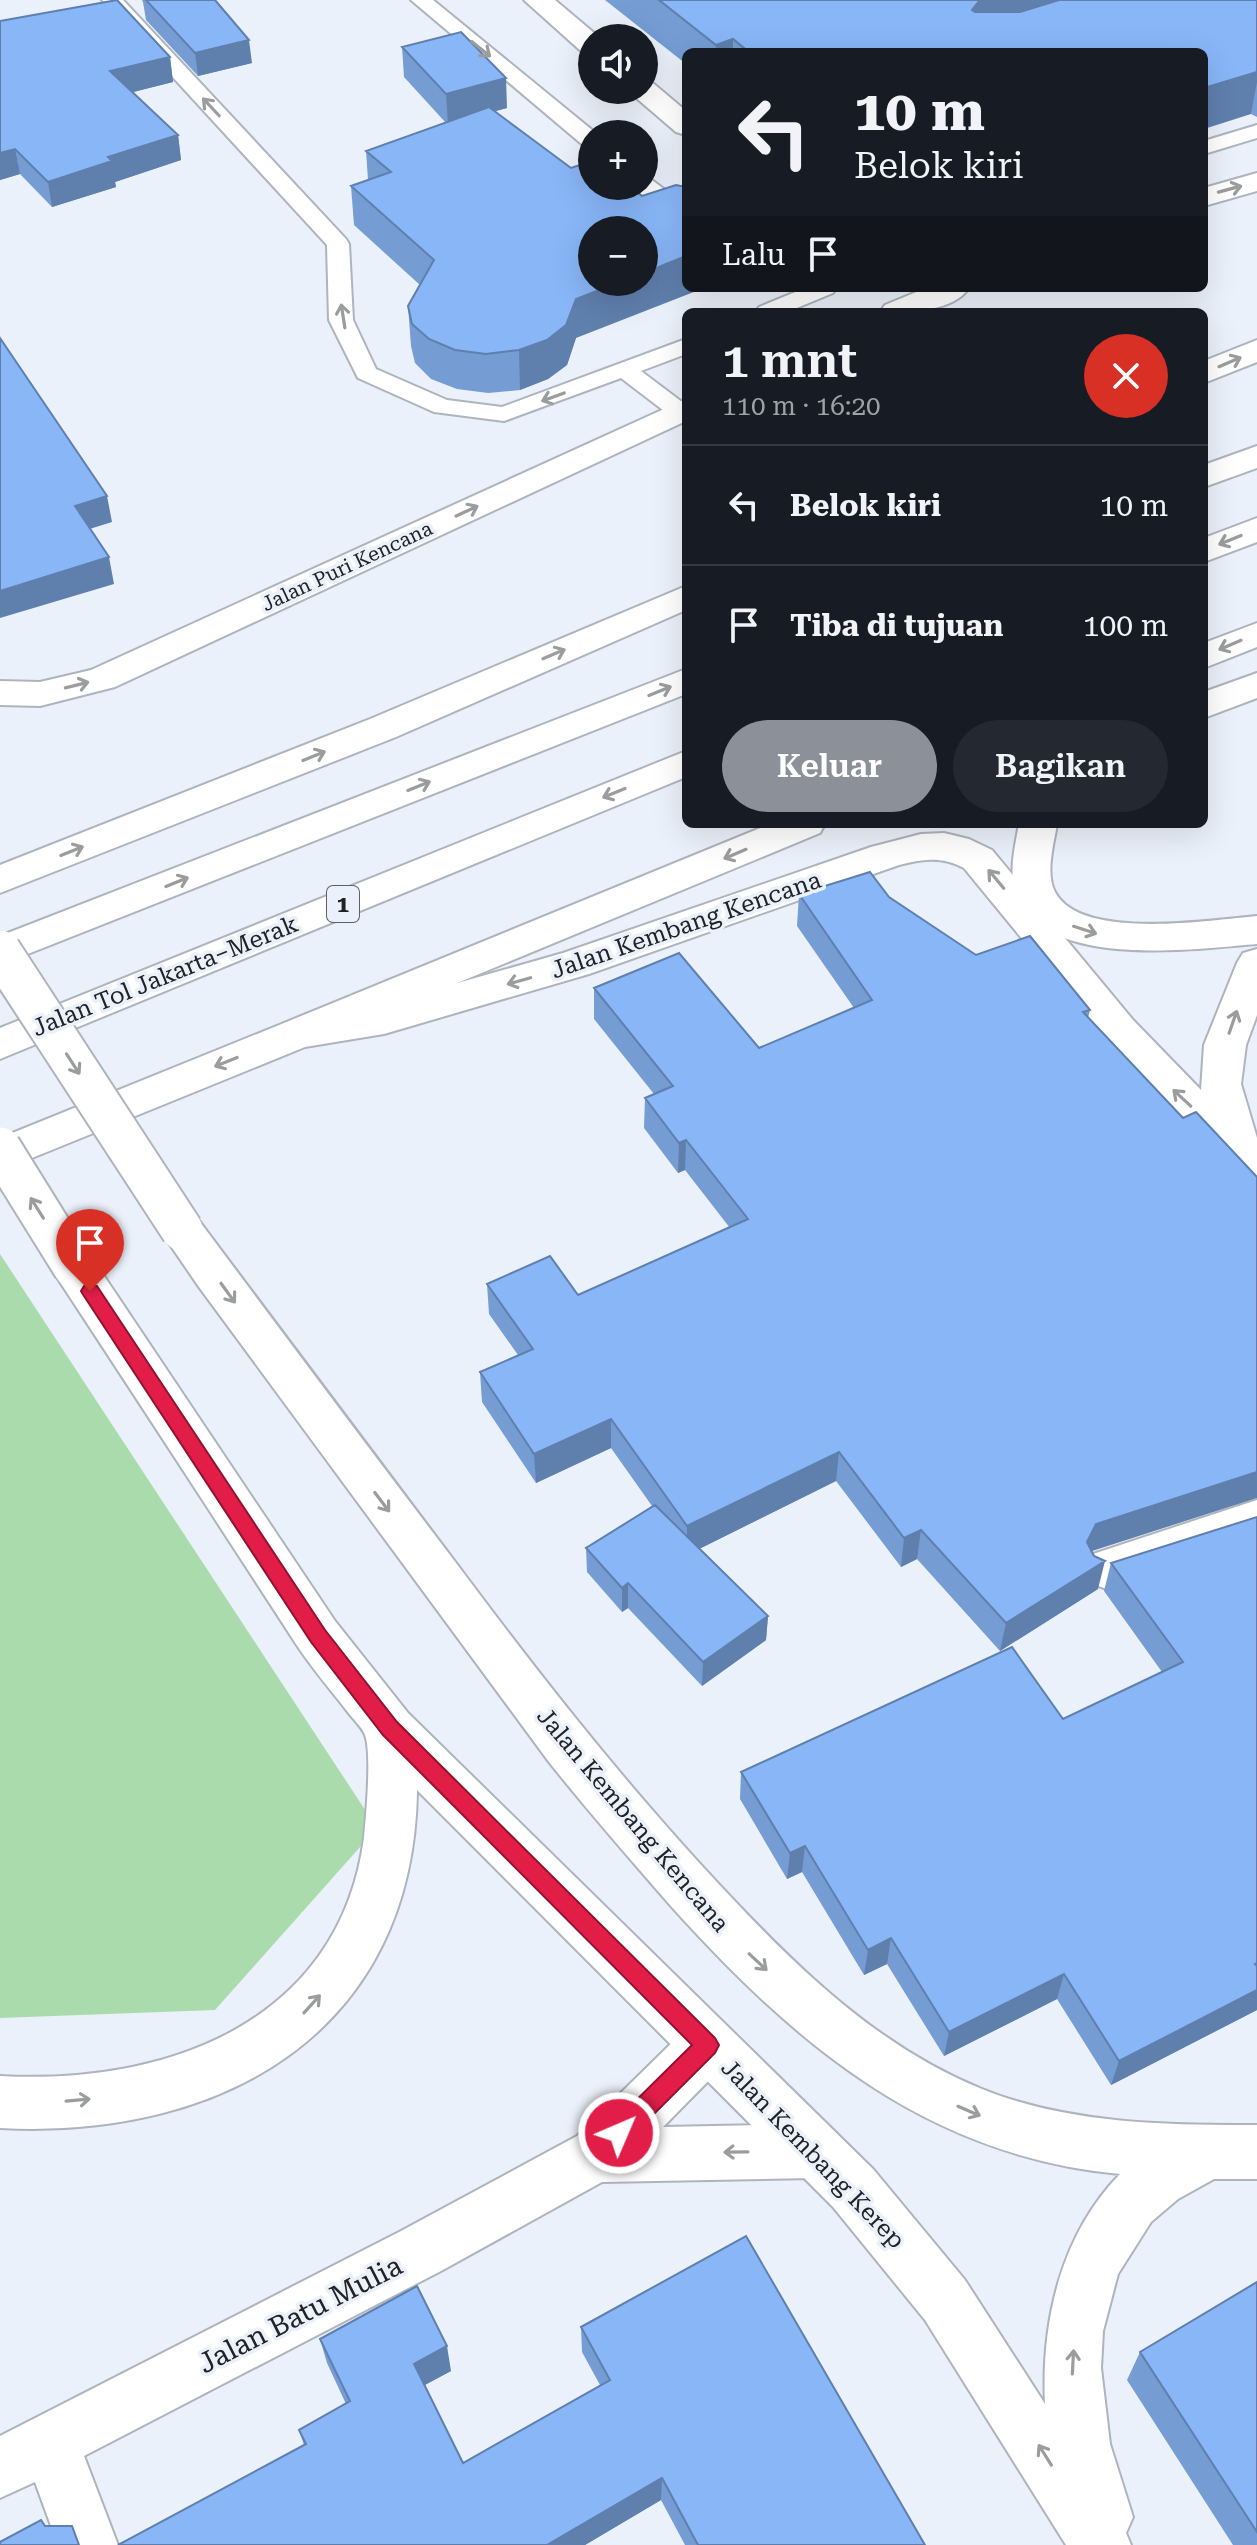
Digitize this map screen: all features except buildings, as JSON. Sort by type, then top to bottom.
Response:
[{"type":"main road","points":[[538,0],[578,34]]},
{"type":"main road","points":[[658,102],[682,123]]},
{"type":"main road","points":[[1208,196],[1257,182]]},
{"type":"main road","points":[[906,308],[944,292]]},
{"type":"main road","points":[[1208,371],[1257,350]]},
{"type":"main road","name":"Jalan Puri Kencana","points":[[0,693],[40,694],[102,679],[682,411]]},
{"type":"main road","points":[[1208,475],[1257,456]]},
{"type":"main road","points":[[1208,549],[1257,529]]},
{"type":"main road","points":[[0,880],[383,728],[682,599]]},
{"type":"main road","points":[[1208,654],[1257,634]]},
{"type":"main road","points":[[0,951],[682,683]]},
{"type":"main road","points":[[1208,704],[1257,685]]},
{"type":"main road","name":"Jalan Tol Jakarta–Merak","points":[[0,1044],[682,765]]},
{"type":"main road","points":[[298,1033],[796,828]]},
{"type":"main road","points":[[1038,828],[1032,877],[1037,898],[1053,915],[1075,927],[1101,935],[1257,930]]},
{"type":"main road","name":"Jalan Kembang Kencana","points":[[0,1155],[298,1033],[384,1019],[475,994],[575,964],[885,856],[916,847],[948,845],[963,849],[978,859],[1119,1030],[1171,1087],[1248,1159]]},
{"type":"main road","name":"Jalan Kembang Kencana","points":[[0,951],[182,1230],[497,1656],[610,1801],[740,1946],[869,2058],[968,2111],[1015,2129],[1072,2142],[1234,2152]]},
{"type":"main road","points":[[1248,1159],[1220,1084],[1225,1045],[1257,963]]},
{"type":"main road","name":"Jalan Kembang Kerep","points":[[0,1148],[74,1267],[318,1636],[390,1729],[853,2188],[945,2300],[1101,2545]]},
{"type":"main road","points":[[1107,1569],[1257,1520]]},
{"type":"main road","points":[[0,2102],[57,2102],[156,2090],[233,2063],[274,2040],[303,2014],[332,1982],[353,1952],[379,1891],[389,1846],[394,1801],[390,1729]]},
{"type":"main road","name":"Jalan Batu Mulia","points":[[25,2455],[421,2251],[597,2155],[707,2045]]},
{"type":"main road","name":"Jalan Batu Mulia","points":[[597,2155],[814,2151]]},
{"type":"main road","points":[[1115,2545],[1078,2439],[1072,2378],[1078,2304],[1089,2268],[1125,2210],[1149,2185],[1234,2152]]},
{"type":"main road","points":[[25,2455],[88,2545]]},
{"type":"lane","points":[[112,0],[338,244],[341,320],[366,373],[442,407],[504,414],[682,348]]},
{"type":"lane","points":[[421,0],[578,129]]},
{"type":"lane","points":[[1208,147],[1257,131]]},
{"type":"lane","points":[[658,196],[682,214]]},
{"type":"lane","points":[[771,308],[787,294]]},
{"type":"lane","points":[[626,371],[682,410]]},
{"type":"green space","points":[[0,1254],[377,1828],[215,2010],[0,2018]]},
{"type":"route","points":[[90,1291],[318,1636],[390,1729],[707,2045],[619,2133]]}]
